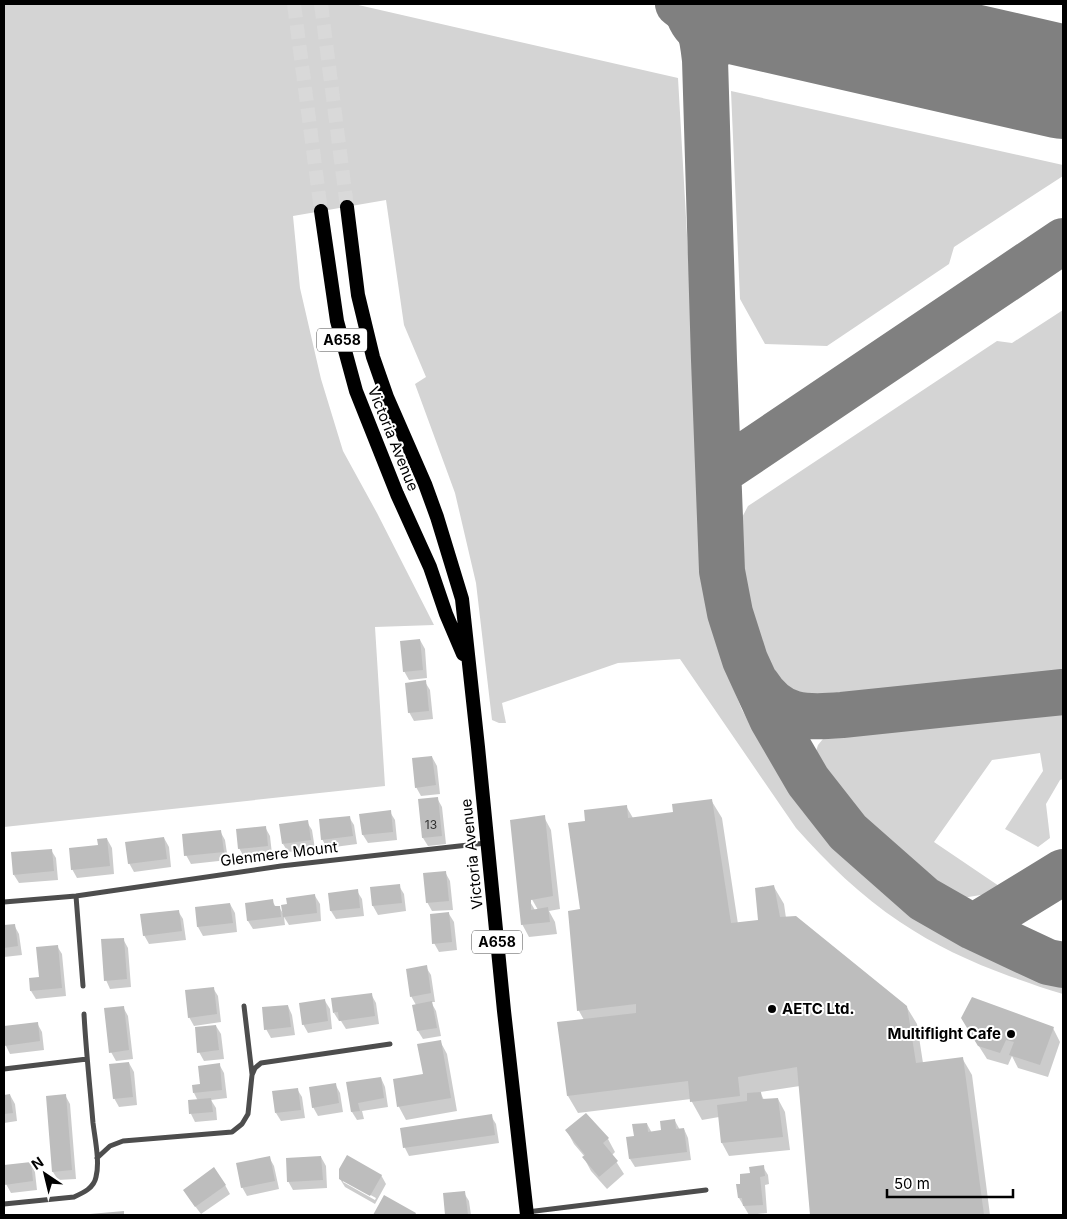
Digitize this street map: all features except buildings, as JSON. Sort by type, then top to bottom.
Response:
[{"type":"highway","name":"Victoria Avenue","points":[[347,207],[358,295],[373,357],[387,397],[425,484],[462,599],[504,1011],[527,1214]]},
{"type":"highway","name":"Victoria Avenue","points":[[320,211],[337,320],[356,391],[430,567],[446,614],[469,669]]},
{"type":"street","name":"Glenmere Mount","points":[[4,902],[76,896],[281,866],[487,843]]},
{"type":"street","points":[[76,896],[82,986]]},
{"type":"street","points":[[97,1158],[110,1146],[123,1141],[232,1132],[242,1124],[248,1114],[252,1074],[244,1006]]},
{"type":"street","points":[[4,1204],[74,1197],[84,1193],[92,1186],[96,1179],[97,1158],[84,1014]]},
{"type":"street","points":[[252,1074],[255,1068],[261,1064],[390,1044]]},
{"type":"street","points":[[4,1068],[87,1058]]},
{"type":"street","points":[[527,1214],[706,1190]]},
{"type":"shaded area","points":[[4,4],[354,4],[678,78],[706,567],[721,657],[742,710],[776,770],[811,818],[856,865],[904,903],[960,940],[965,939],[970,946],[995,958],[1063,980],[1063,994],[995,971],[939,946],[900,922],[858,890],[796,828],[680,659],[618,663],[502,703],[506,723],[492,720],[476,583],[455,493],[415,384],[426,377],[404,325],[386,200],[293,216],[300,288],[321,379],[343,451],[434,625],[375,627],[385,786],[4,827]]},
{"type":"shaded area","points":[[731,91],[1063,165],[1063,176],[954,247],[949,264],[827,346],[765,344],[740,299]]},
{"type":"shaded area","points":[[1063,310],[1063,675],[804,701],[781,689],[768,664],[752,610],[736,529],[748,506],[997,341],[1012,343]]},
{"type":"shaded area","points":[[1063,709],[1063,779],[1060,780],[1046,804],[1050,838],[1038,847],[1005,829],[1043,771],[1040,753],[992,760],[934,842],[999,886],[987,894],[962,898],[912,863],[861,816],[814,757],[818,745],[827,734]]},
{"type":"taxiway","points":[[678,4],[686,10],[699,28],[705,60],[719,37],[737,25],[759,20],[803,22]]},
{"type":"taxiway","points":[[705,60],[722,571],[730,613],[745,660],[772,719],[808,781],[848,832],[924,899],[973,927],[1048,962],[1063,965]]},
{"type":"taxiway","points":[[719,480],[726,468],[1063,241]]},
{"type":"taxiway","points":[[757,684],[765,696],[774,704],[794,714],[805,716],[842,715],[1063,692]]},
{"type":"taxiway","points":[[973,927],[1063,872]]},
{"type":"runway","points":[[721,4],[1063,82]]},
{"type":"tunnel","points":[[294,4],[321,211]]},
{"type":"tunnel","points":[[321,4],[347,207]]},
{"type":"place","name":"AETC Ltd.","points":[[772,1009]]},
{"type":"place","name":"Multiflight Cafe","points":[[1011,1034]]}]
